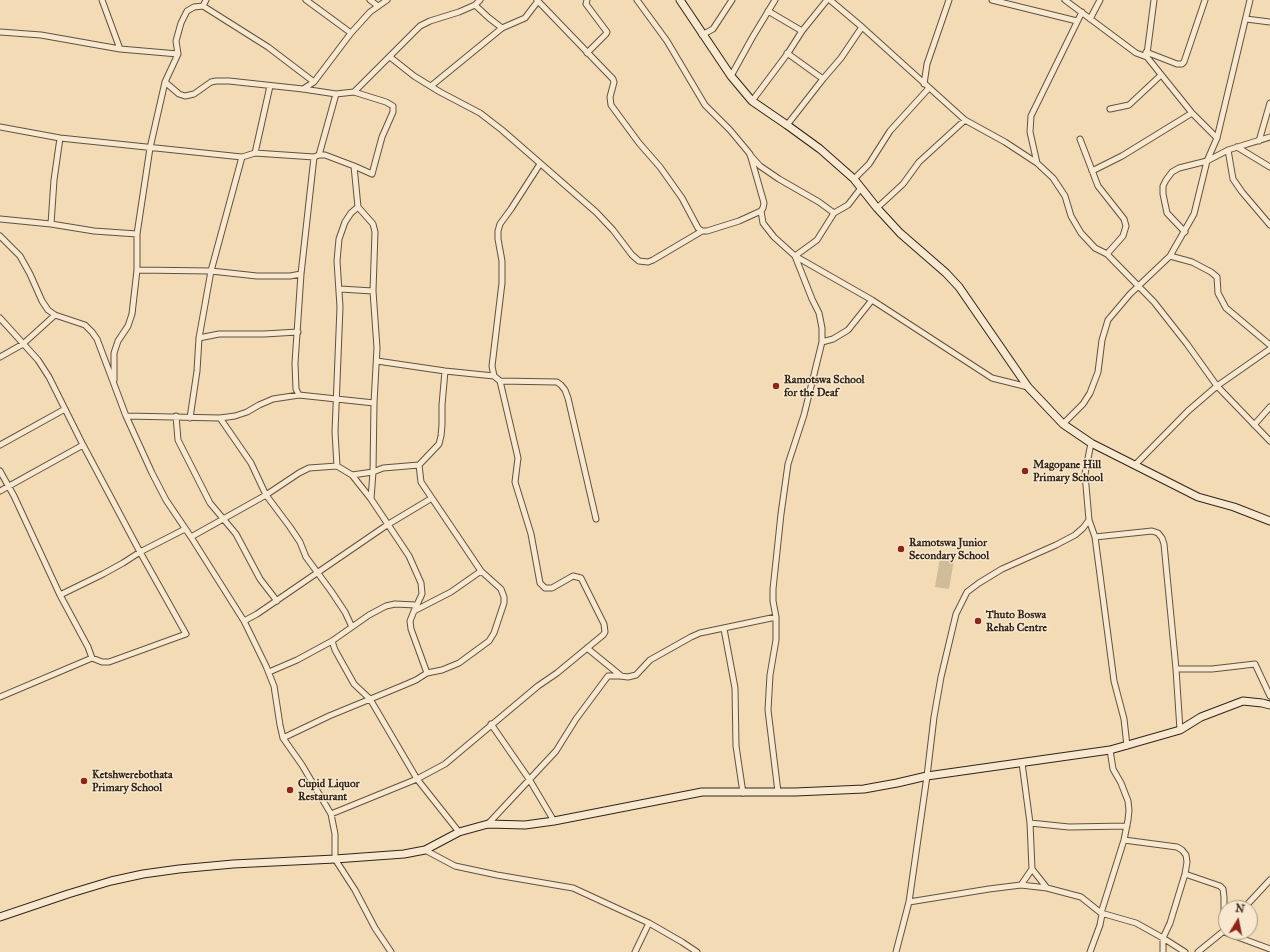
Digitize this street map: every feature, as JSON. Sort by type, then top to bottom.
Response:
[{"type":"street","points":[[102,0],[120,49]]},
{"type":"street","points":[[203,6],[206,0]]},
{"type":"street","points":[[306,0],[350,33]]},
{"type":"street","points":[[370,0],[378,6]]},
{"type":"street","points":[[303,89],[314,82],[350,33],[378,6],[387,0]]},
{"type":"street","points":[[165,82],[178,94],[185,96],[194,94],[211,82],[216,81],[303,89],[336,94],[354,92],[420,26],[430,21],[459,12],[475,5],[480,0]]},
{"type":"street","points":[[586,0],[586,4],[607,32],[587,52]]},
{"type":"street","points":[[637,0],[667,41],[705,105],[730,130],[760,166],[779,179],[819,202],[834,213]]},
{"type":"street","points":[[680,0],[702,35],[731,76],[752,101],[820,149],[854,179],[900,234],[959,287],[1028,387],[1063,424],[1091,443],[1198,497],[1269,519]]},
{"type":"street","points":[[702,35],[713,29],[732,0]]},
{"type":"street","points":[[731,76],[775,0]]},
{"type":"street","points":[[752,101],[802,31],[828,0],[862,27],[965,120],[1005,142],[1037,163],[1053,178],[1065,196],[1072,216],[1081,233],[1095,248],[1107,254],[1154,302],[1217,386],[1270,441]]},
{"type":"street","points":[[924,84],[927,64],[949,0]]},
{"type":"street","points":[[992,0],[1078,21]]},
{"type":"street","points":[[1065,0],[1136,53],[1177,64],[1182,64],[1184,62],[1205,0]]},
{"type":"street","points":[[1090,19],[1100,0]]},
{"type":"street","points":[[1154,0],[1147,55],[1192,113],[1217,138]]},
{"type":"street","points":[[1063,424],[1083,404],[1090,393],[1098,372],[1102,340],[1108,320],[1138,285],[1170,256],[1194,214],[1207,161],[1217,138],[1250,0]]},
{"type":"street","points":[[431,86],[502,28],[524,18],[538,1],[612,79],[614,82],[610,97],[611,105],[639,143],[660,167],[682,198],[698,228],[702,231]]},
{"type":"street","points":[[475,5],[502,28]]},
{"type":"street","points":[[114,385],[114,353],[130,320],[136,270],[137,234],[150,148],[165,82],[178,54],[176,41],[181,23],[187,11],[194,7],[203,6],[268,47],[314,82]]},
{"type":"street","points":[[768,11],[802,31]]},
{"type":"street","points":[[1037,163],[1030,132],[1031,116],[1082,12]]},
{"type":"street","points":[[1246,19],[1270,22]]},
{"type":"street","points":[[787,125],[841,58],[862,27]]},
{"type":"street","points":[[0,32],[41,35],[120,49],[178,54]]},
{"type":"street","points":[[787,53],[823,79]]},
{"type":"street","points":[[390,57],[414,76],[480,113],[524,148],[540,164],[596,212],[613,230],[632,255],[639,261],[648,262],[654,260],[702,231],[707,231],[739,221],[761,212]]},
{"type":"street","points":[[1110,109],[1129,105],[1161,75]]},
{"type":"street","points":[[255,153],[270,86]]},
{"type":"street","points":[[854,179],[869,164],[890,131],[929,88]]},
{"type":"street","points":[[0,128],[60,138],[242,157],[255,153],[316,156],[325,155],[372,174],[382,137],[393,112],[393,106],[386,102],[354,92]]},
{"type":"street","points":[[299,394],[296,389],[295,363],[301,274],[316,156],[336,94]]},
{"type":"street","points":[[1259,141],[1270,103]]},
{"type":"street","points":[[1092,171],[1122,156],[1192,113]]},
{"type":"street","points":[[877,208],[903,184],[919,162],[965,120]]},
{"type":"street","points":[[51,224],[54,180],[60,138]]},
{"type":"street","points":[[1185,232],[1167,213],[1163,186],[1172,172],[1179,168],[1207,161],[1228,150],[1270,138]]},
{"type":"street","points":[[1080,139],[1098,186],[1124,220],[1126,226],[1124,236],[1107,254]]},
{"type":"street","points":[[1237,147],[1270,167]]},
{"type":"street","points":[[1228,150],[1233,179],[1270,225]]},
{"type":"street","points":[[750,154],[764,203],[761,212],[763,222],[774,237],[795,256],[872,300],[992,378],[1028,387]]},
{"type":"street","points":[[190,418],[197,372],[199,338],[211,271],[242,157]]},
{"type":"street","points":[[494,376],[492,366],[502,283],[502,260],[498,231],[500,224],[540,164]]},
{"type":"street","points":[[354,166],[358,207],[373,224],[375,232],[373,291],[377,361],[371,499]]},
{"type":"street","points":[[795,256],[817,240],[834,213],[848,205],[861,188]]},
{"type":"street","points":[[337,466],[335,432],[340,289],[337,261],[339,239],[345,222],[351,213],[358,207]]},
{"type":"street","points":[[0,219],[51,224],[94,231],[137,234]]},
{"type":"street","points":[[0,236],[20,256],[48,310],[55,315],[84,325],[92,332],[104,357],[126,416],[166,500],[244,621],[274,686],[280,725],[284,738],[331,814],[335,834],[335,859],[355,890],[375,928],[391,952]]},
{"type":"street","points":[[778,792],[768,710],[770,675],[776,640],[776,617],[773,601],[773,589],[780,514],[788,464],[804,415],[822,342],[822,328],[819,313],[795,256]]},
{"type":"street","points":[[1170,256],[1192,262],[1211,272],[1217,277],[1218,293],[1226,308],[1270,345]]},
{"type":"street","points":[[136,270],[211,271],[257,276],[290,276],[301,274]]},
{"type":"street","points":[[340,289],[373,291]]},
{"type":"street","points":[[822,342],[833,339],[848,330],[872,300]]},
{"type":"street","points":[[0,357],[23,344],[55,315]]},
{"type":"street","points":[[0,318],[38,360],[49,377],[83,445],[140,552],[186,634],[109,662],[102,662],[92,658],[0,471]]},
{"type":"street","points":[[199,338],[219,334],[298,332]]},
{"type":"street","points":[[1134,465],[1188,411],[1217,386],[1270,349]]},
{"type":"street","points":[[331,814],[417,778],[445,764],[491,724],[603,635],[606,629],[581,578],[578,576],[573,576],[552,588],[545,588],[540,582],[533,541],[515,482],[518,458],[500,381],[494,376],[445,371],[377,361]]},
{"type":"street","points":[[352,475],[373,472],[383,468],[419,465],[439,444],[442,425],[445,371]]},
{"type":"street","points":[[500,381],[557,382],[565,390],[596,519]]},
{"type":"street","points":[[126,416],[220,418],[235,416],[247,412],[258,405],[273,399],[299,394],[374,403]]},
{"type":"street","points":[[1254,425],[1270,407]]},
{"type":"street","points":[[0,445],[66,410]]},
{"type":"street","points":[[176,416],[178,440],[210,502],[236,534],[260,579],[278,601]]},
{"type":"street","points":[[220,418],[251,463],[266,496],[300,542],[306,556],[342,607],[352,627]]},
{"type":"street","points":[[1091,443],[1086,474],[1089,520],[1095,537],[1114,681],[1124,719],[1127,746]]},
{"type":"street","points":[[0,491],[83,445]]},
{"type":"street","points":[[284,738],[329,716],[416,680],[427,673],[442,670],[459,663],[490,641],[494,633],[504,603],[504,596],[500,589],[481,570],[421,482],[419,465]]},
{"type":"street","points":[[191,537],[266,496],[298,473],[309,468],[337,466],[352,475],[371,499],[409,556],[421,583],[422,594],[410,621],[410,629],[427,673]]},
{"type":"street","points":[[244,621],[278,601],[387,525],[432,498]]},
{"type":"street","points":[[896,952],[909,902],[934,717],[941,677],[956,614],[967,592],[1002,569],[1075,535],[1089,520]]},
{"type":"street","points":[[60,595],[103,574],[140,552],[185,529]]},
{"type":"street","points":[[1095,537],[1152,531],[1158,533],[1162,538],[1164,544],[1176,669],[1180,730]]},
{"type":"street","points":[[268,672],[297,660],[332,641],[386,606],[395,604],[415,608],[451,592],[481,570]]},
{"type":"street","points":[[488,824],[556,750],[576,719],[606,678],[612,675],[628,677],[636,675],[650,660],[691,636],[776,617]]},
{"type":"street","points":[[724,628],[735,688],[736,746],[742,792]]},
{"type":"street","points":[[332,641],[335,650],[354,684],[370,699],[417,778],[460,832]]},
{"type":"street","points":[[587,648],[620,676]]},
{"type":"street","points":[[0,697],[92,658]]},
{"type":"street","points":[[1176,669],[1212,669],[1255,664],[1270,696]]},
{"type":"street","points":[[0,917],[111,881],[143,874],[233,864],[404,854],[425,850],[460,832],[488,824],[525,825],[554,821],[702,792],[778,792],[864,789],[927,776],[1110,750],[1180,730],[1201,717],[1243,701],[1270,705]]},
{"type":"street","points":[[491,724],[529,779],[554,821]]},
{"type":"street","points":[[1090,952],[1100,925],[1101,913],[1124,840],[1129,810],[1128,801],[1121,783],[1113,769],[1110,750]]},
{"type":"street","points":[[1022,763],[1030,823],[1032,869],[1047,888]]},
{"type":"street","points":[[1030,823],[1069,827],[1127,826]]},
{"type":"street","points":[[1124,840],[1177,847],[1186,855],[1188,862],[1170,923],[1164,938],[1163,952]]},
{"type":"street","points":[[425,850],[456,866],[497,875],[574,888],[649,923],[697,952]]},
{"type":"street","points":[[1021,885],[1032,869]]},
{"type":"street","points":[[1185,874],[1220,886],[1223,889],[1224,900]]},
{"type":"street","points":[[1251,900],[1270,880]]},
{"type":"street","points":[[909,902],[1021,885],[1047,888],[1081,897],[1101,913],[1136,923],[1164,938],[1185,952]]},
{"type":"street","points":[[635,952],[649,923]]},
{"type":"street","points":[[1198,952],[1218,936]]},
{"type":"street","points":[[1248,940],[1270,949]]},
{"type":"shaded area","points":[[940,558],[954,560],[949,589],[935,587]]},
{"type":"place","name":"Ramotswa School for the Deaf","points":[[776,386]]},
{"type":"place","name":"Magopane Hill Primary School","points":[[1025,471]]},
{"type":"place","name":"Ramotswa Junior Secondary School","points":[[901,549]]},
{"type":"place","name":"Thuto Boswa Rehab Centre","points":[[978,621]]},
{"type":"place","name":"Ketshwerebothata Primary School","points":[[84,781]]},
{"type":"place","name":"Cupid Liquor Restaurant","points":[[290,790]]}]
